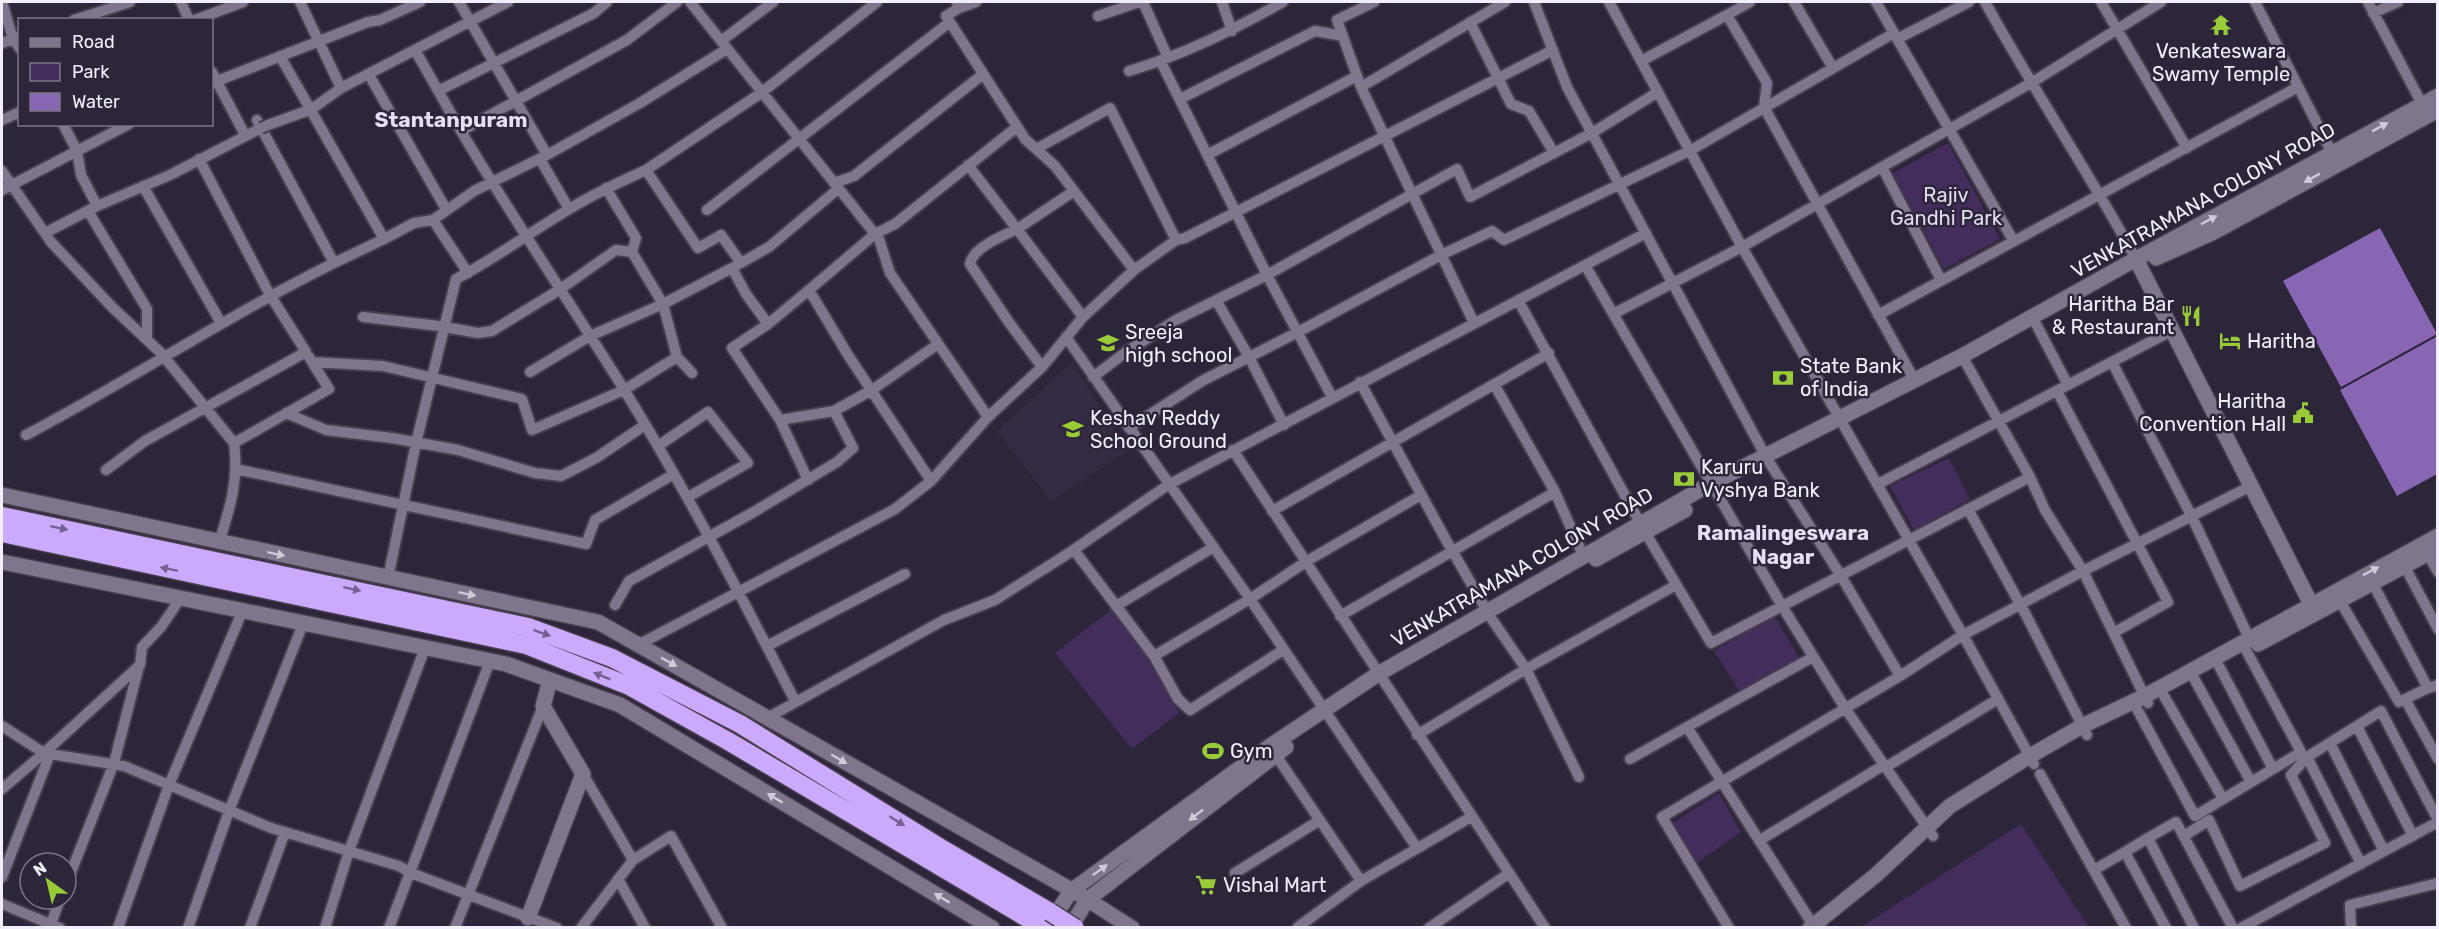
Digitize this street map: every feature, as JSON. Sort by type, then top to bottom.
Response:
[{"type":"highway","points":[[2,516],[211,569]]},
{"type":"highway","points":[[2,534],[211,569],[528,627],[612,658],[740,724],[939,847],[1045,923],[1075,927]]},
{"type":"street","points":[[80,18],[130,2]]},
{"type":"street","points":[[181,2],[188,18]]},
{"type":"street","points":[[200,18],[243,2]]},
{"type":"street","points":[[300,2],[341,88]]},
{"type":"street","points":[[245,135],[213,79],[380,20],[420,2]]},
{"type":"street","points":[[459,2],[517,100],[569,209]]},
{"type":"street","points":[[45,233],[170,175],[262,125],[310,109],[341,88],[508,2]]},
{"type":"street","points":[[438,91],[594,13],[607,2]]},
{"type":"street","points":[[461,131],[627,40],[677,2]]},
{"type":"street","points":[[690,2],[879,239],[890,273],[988,417]]},
{"type":"street","points":[[26,435],[94,399],[270,295],[414,223],[433,220],[491,183],[543,157],[640,102],[724,45],[773,2]]},
{"type":"street","points":[[388,578],[416,442],[456,279],[526,238],[569,209],[645,170],[761,93],[877,2]]},
{"type":"street","points":[[976,2],[958,5],[945,16],[1025,139],[1055,166],[1134,270]]},
{"type":"street","points":[[1098,16],[1141,2],[1180,99],[1207,155],[1332,397]]},
{"type":"street","points":[[1222,2],[1232,31]]},
{"type":"street","points":[[1129,71],[1164,60],[1232,31],[1283,2]]},
{"type":"street","points":[[1374,2],[1337,20],[1359,81],[1411,195],[1474,323]]},
{"type":"street","points":[[1207,155],[1359,81],[1505,2]]},
{"type":"street","points":[[1534,2],[1567,87],[1769,461],[1900,676]]},
{"type":"street","points":[[1610,2],[1742,247],[1964,635],[2126,927]]},
{"type":"street","points":[[1641,61],[1730,9],[1749,2]]},
{"type":"street","points":[[1794,2],[1833,68]]},
{"type":"street","points":[[1876,2],[2013,240]]},
{"type":"street","points":[[1129,428],[1202,381],[1441,255],[1492,231],[1504,240],[1691,150],[1833,68],[1969,2]]},
{"type":"street","points":[[1985,2],[2138,262],[2313,609]]},
{"type":"street","points":[[2101,2],[2187,148]]},
{"type":"street","points":[[1613,314],[1819,205],[2031,83],[2116,27],[2161,2]]},
{"type":"street","points":[[2254,2],[2332,153]]},
{"type":"street","points":[[2368,2],[2422,104]]},
{"type":"street","points":[[2373,13],[2398,2]]},
{"type":"street","points":[[2,3],[16,38],[2,43]]},
{"type":"street","points":[[1730,9],[1767,83],[1764,107],[1915,381]]},
{"type":"street","points":[[707,210],[950,22]]},
{"type":"street","points":[[1470,22],[1511,104],[1529,111],[1554,153]]},
{"type":"street","points":[[1180,99],[1315,31],[1343,36]]},
{"type":"street","points":[[416,50],[491,183],[658,446],[709,535],[795,701]]},
{"type":"street","points":[[638,645],[895,509],[931,481],[988,417],[1042,367],[1083,317],[1134,270],[1176,240],[1185,238],[1235,210],[1553,50]]},
{"type":"street","points":[[280,56],[384,239]]},
{"type":"street","points":[[369,75],[447,209]]},
{"type":"street","points":[[530,372],[590,336],[663,304],[769,247],[836,186],[854,176],[982,75]]},
{"type":"street","points":[[1878,315],[2298,87]]},
{"type":"street","points":[[1093,377],[1126,352],[1176,320],[1267,275],[1457,170],[1470,197],[1592,133],[1658,92]]},
{"type":"street","name":"VENKATRAMANA COLONY ROAD","points":[[1045,923],[1071,891],[1325,713],[1583,555],[1643,527],[1769,461],[1915,381],[1964,360],[2438,96]]},
{"type":"street","points":[[1036,149],[1110,108],[1176,240]]},
{"type":"street","points":[[1841,423],[2036,324],[2138,262],[2212,233],[2438,110]]},
{"type":"street","points":[[2,120],[18,113]]},
{"type":"street","points":[[262,125],[334,263]]},
{"type":"street","points":[[64,126],[77,151],[81,175],[93,209],[147,309],[147,340]]},
{"type":"street","points":[[6,187],[125,126]]},
{"type":"street","points":[[808,480],[780,420],[732,348],[768,324],[875,234],[895,224],[1017,127]]},
{"type":"street","points":[[199,159],[270,295],[328,389],[234,444]]},
{"type":"street","points":[[969,165],[1083,317]]},
{"type":"street","points":[[1882,167],[1941,280]]},
{"type":"street","points":[[645,170],[698,248],[721,236],[737,266],[746,294],[768,324]]},
{"type":"street","points":[[2,171],[6,187],[45,233],[112,307],[164,356],[234,444],[236,469],[232,501],[219,542]]},
{"type":"street","points":[[143,186],[220,323]]},
{"type":"street","points":[[606,188],[636,238],[632,252],[663,304],[678,357],[692,373]]},
{"type":"street","points":[[1042,367],[996,305],[970,264],[971,258],[1074,191]]},
{"type":"street","points":[[433,220],[468,273]]},
{"type":"street","points":[[767,718],[944,620],[995,600],[1074,550],[1168,484],[1646,233]]},
{"type":"street","points":[[363,317],[478,333],[492,331],[559,290],[616,250],[632,252]]},
{"type":"street","points":[[1585,265],[1713,489],[1813,657],[1930,832]]},
{"type":"street","points":[[809,290],[931,481]]},
{"type":"street","points":[[1216,300],[1250,357],[1284,425]]},
{"type":"street","points":[[1518,300],[1643,527],[1711,644],[2030,477]]},
{"type":"street","points":[[2036,324],[2068,385]]},
{"type":"street","points":[[1878,484],[2173,330]]},
{"type":"street","points":[[1066,337],[1250,599],[1417,848]]},
{"type":"street","points":[[780,420],[834,411],[872,390],[938,344]]},
{"type":"street","points":[[1272,511],[1549,353]]},
{"type":"street","points":[[106,470],[145,441],[205,407],[309,357],[382,366],[522,399],[532,430],[624,390],[678,357]]},
{"type":"street","points":[[1964,360],[2115,632],[2143,703],[2195,816],[2301,752],[2248,644],[2192,517],[2112,362]]},
{"type":"street","points":[[1360,382],[1451,549],[1489,614],[1526,669],[1579,777]]},
{"type":"street","points":[[1494,384],[1554,492],[1583,555]]},
{"type":"street","points":[[2057,391],[2168,602],[2115,632]]},
{"type":"street","points":[[615,605],[628,581],[808,480],[837,462],[853,448],[834,411]]},
{"type":"street","points":[[658,446],[708,412],[748,463],[687,497]]},
{"type":"street","points":[[286,413],[326,430],[458,450],[535,473],[561,476],[596,458],[645,425]]},
{"type":"street","points":[[1233,450],[1307,561],[1417,735],[1545,927]]},
{"type":"street","points":[[236,469],[586,544],[595,520],[674,474]]},
{"type":"street","points":[[1729,927],[1662,817],[1900,676],[1964,635],[2083,571],[2251,486]]},
{"type":"street","points":[[1340,616],[1451,549],[1554,492]]},
{"type":"street","points":[[2,495],[598,622],[1132,927]]},
{"type":"street","points":[[1154,656],[1250,599],[1307,561],[1421,495]]},
{"type":"street","points":[[1968,509],[2084,730]]},
{"type":"street","points":[[1489,614],[1643,527]]},
{"type":"street","points":[[1687,727],[1816,927],[1874,882],[1930,832],[1950,806],[1985,790],[2018,769],[2035,765],[2084,730],[2143,703],[2313,609],[2438,536]]},
{"type":"street","points":[[1116,606],[1212,548]]},
{"type":"street","points":[[1074,550],[1154,656],[1178,699],[1190,710],[1283,650]]},
{"type":"street","points":[[2313,609],[2340,601],[2432,551],[2438,572]]},
{"type":"street","points":[[2,562],[490,661],[620,705],[992,927]]},
{"type":"street","points":[[2405,567],[2438,629]]},
{"type":"street","points":[[767,646],[905,574]]},
{"type":"street","points":[[2340,601],[2399,702],[2433,686],[2373,584]]},
{"type":"street","points":[[1417,735],[1526,669],[1676,585]]},
{"type":"street","points":[[78,854],[114,763],[140,665],[142,647],[161,627],[180,599]]},
{"type":"street","points":[[118,927],[169,785],[242,612]]},
{"type":"street","points":[[188,927],[229,810],[303,624]]},
{"type":"street","points":[[2143,703],[2164,696],[2192,675],[2219,666],[2248,644]]},
{"type":"street","points":[[325,927],[349,851],[425,648]]},
{"type":"street","points":[[1629,759],[1813,657]]},
{"type":"street","points":[[389,927],[490,661]]},
{"type":"street","points":[[2,789],[47,753],[140,665]]},
{"type":"street","points":[[2219,666],[2273,769]]},
{"type":"street","points":[[2192,675],[2251,782]]},
{"type":"street","points":[[455,927],[543,706],[550,680]]},
{"type":"street","points":[[2164,696],[2223,800]]},
{"type":"street","points":[[1760,840],[1998,699]]},
{"type":"street","points":[[2405,699],[2438,759]]},
{"type":"street","points":[[543,706],[633,860]]},
{"type":"street","points":[[2184,836],[2209,820],[2240,886],[2325,843],[2291,775],[2307,758],[2381,711],[2438,821],[2262,922],[2241,927]]},
{"type":"street","points":[[2,726],[47,753],[114,763],[285,832],[399,866],[529,922],[556,927]]},
{"type":"street","points":[[2357,726],[2413,836]]},
{"type":"street","points":[[2330,743],[2384,851]]},
{"type":"street","points":[[1070,927],[1087,900],[1272,750],[1361,881]]},
{"type":"street","points":[[2,877],[47,753]]},
{"type":"street","points":[[2307,758],[2361,864]]},
{"type":"street","points":[[529,922],[583,774]]},
{"type":"street","points":[[1298,927],[1361,881],[1471,817]]},
{"type":"street","points":[[1235,873],[1320,820]]},
{"type":"street","points":[[2094,870],[2176,822],[2233,927]]},
{"type":"street","points":[[250,927],[285,832]]},
{"type":"street","points":[[581,927],[633,860],[671,837],[722,927]]},
{"type":"street","points":[[2148,838],[2194,927]]},
{"type":"street","points":[[2125,852],[2166,927]]},
{"type":"street","points":[[1429,927],[1508,874]]},
{"type":"street","points":[[618,879],[645,927]]},
{"type":"street","points":[[2352,927],[2350,905],[2438,883]]},
{"type":"street","points":[[2,904],[55,926],[58,911]]},
{"type":"street","points":[[24,927],[26,914]]},
{"type":"shaded area","points":[[1072,362],[1128,451],[1051,501],[997,431]]},
{"type":"green space","name":"Rajiv Gandhi Park","points":[[1948,143],[2000,239],[1944,269],[1893,173]]},
{"type":"green space","points":[[1949,458],[1970,499],[1914,530],[1890,486]]},
{"type":"green space","points":[[1116,606],[1179,713],[1132,749],[1055,653]]},
{"type":"green space","points":[[1774,616],[1800,659],[1740,692],[1714,651]]},
{"type":"green space","points":[[1719,793],[1741,832],[1697,863],[1673,823]]},
{"type":"green space","points":[[2021,824],[2089,927],[1861,927]]},
{"type":"water","points":[[2380,228],[2437,334],[2341,387],[2283,281]]},
{"type":"water","points":[[2436,337],[2437,474],[2397,496],[2340,390]]},
{"type":"place","name":"Venkateswara Swamy Temple","points":[[2221,25]]},
{"type":"place","name":"Haritha Bar & Restaurant","points":[[2191,316]]},
{"type":"place","name":"Haritha","points":[[2230,341]]},
{"type":"place","name":"Sreeja high school","points":[[1108,343]]},
{"type":"place","name":"State Bank of India","points":[[1783,378]]},
{"type":"place","name":"Haritha Convention Hall","points":[[2303,413]]},
{"type":"place","name":"Keshav Reddy School Ground","points":[[1073,429]]},
{"type":"place","name":"Karuru Vyshya Bank","points":[[1684,479]]},
{"type":"place","name":"Gym","points":[[1213,751]]},
{"type":"place","name":"Vishal Mart","points":[[1206,885]]},
{"type":"district","name":"Stantanpuram","points":[[451,120]]},
{"type":"district","name":"Ramalingeswara Nagar","points":[[1783,545]]}]
